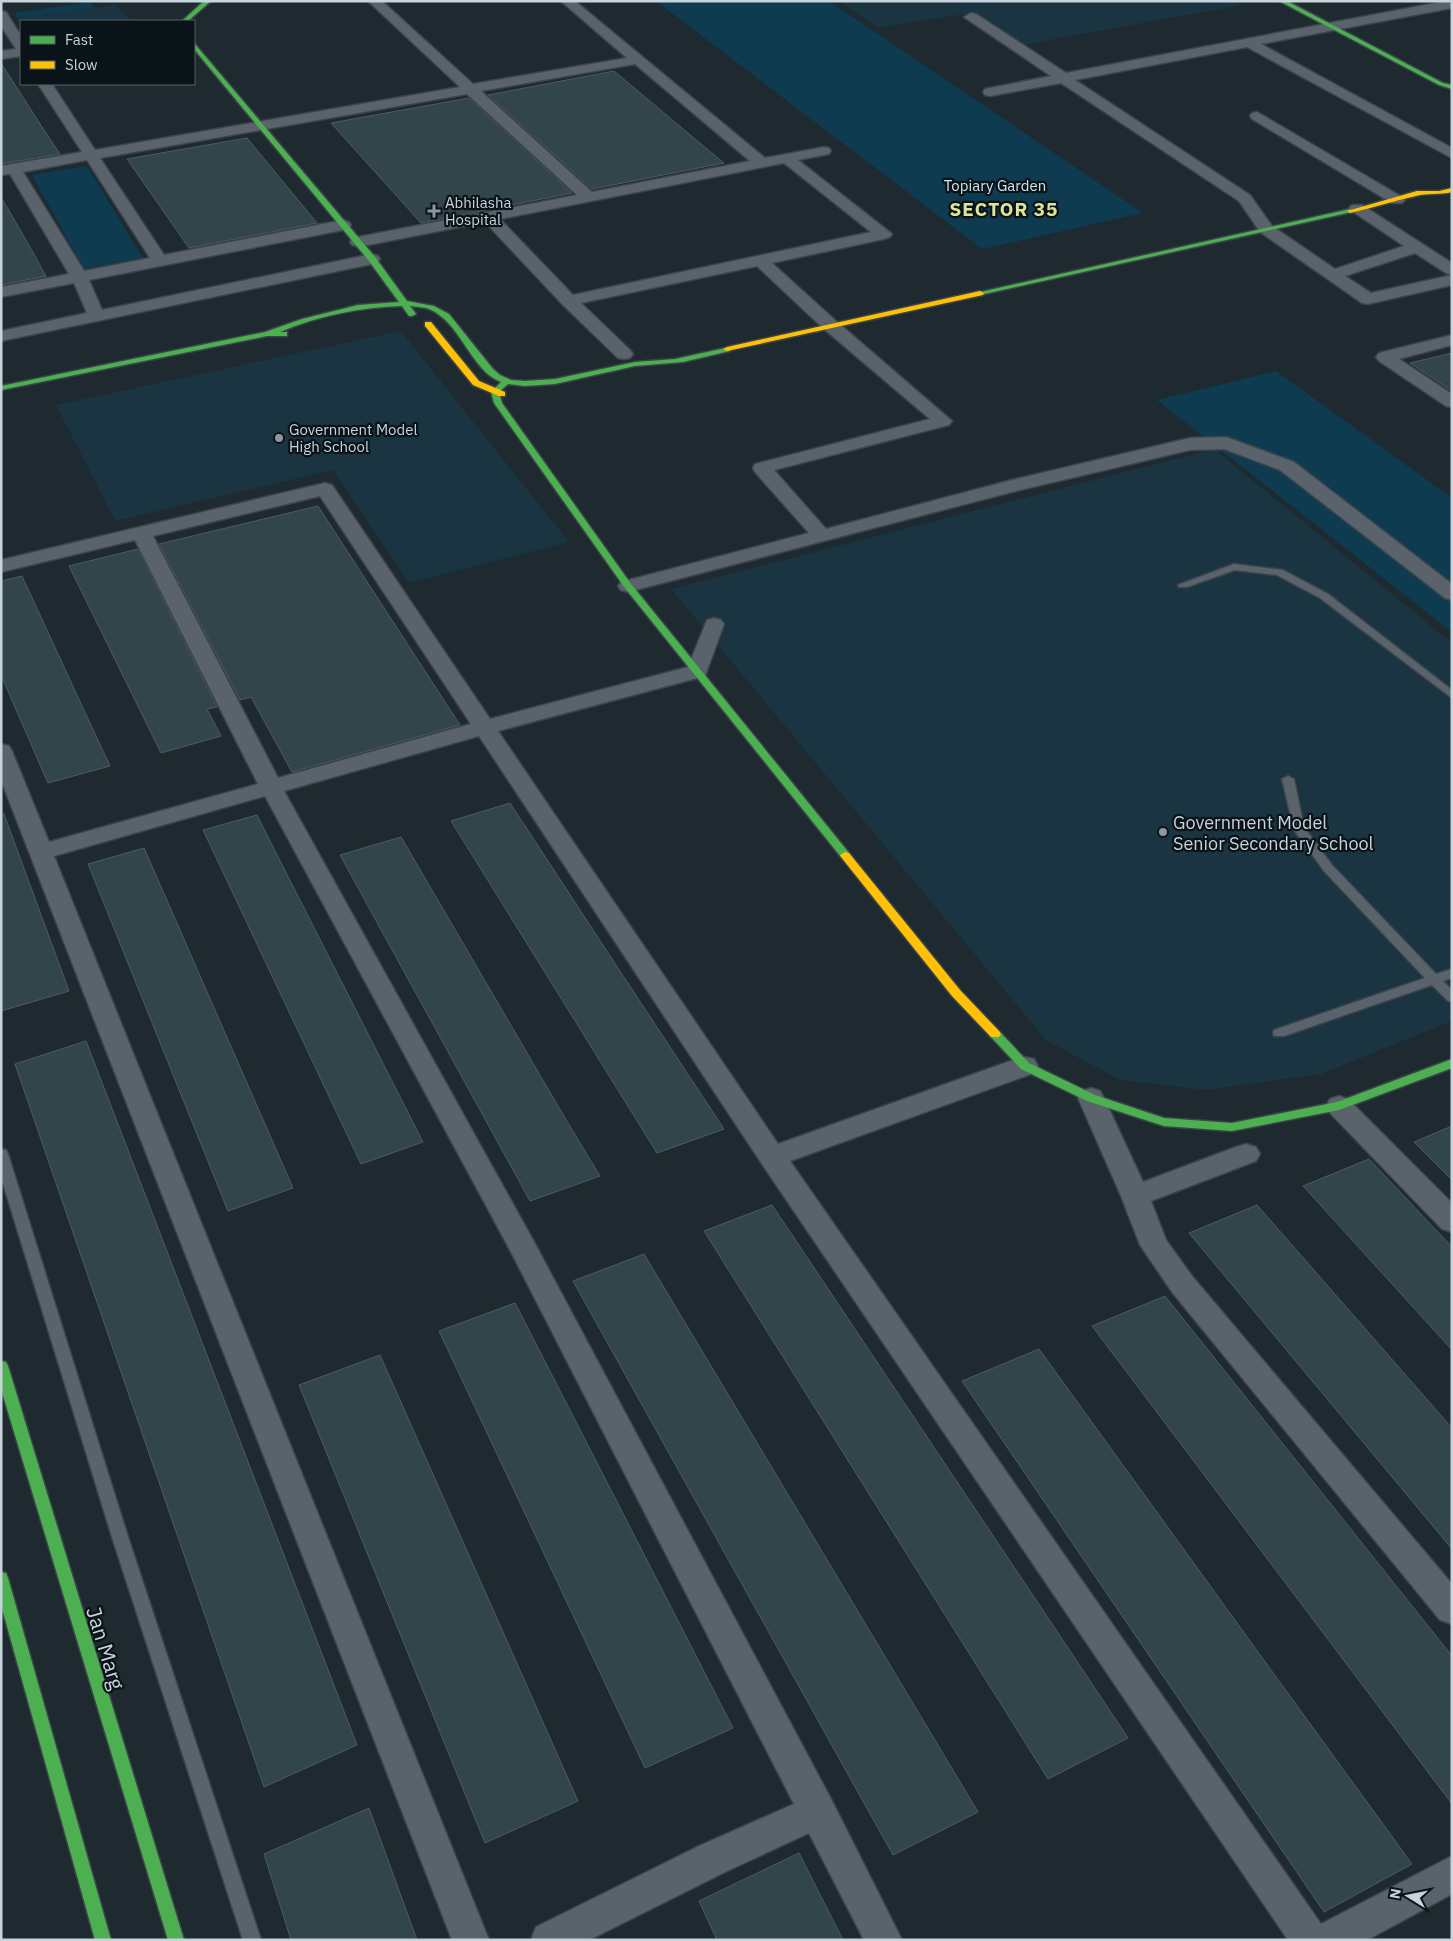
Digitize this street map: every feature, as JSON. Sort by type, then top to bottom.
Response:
[{"type":"street","points":[[186,20],[208,1]]},
{"type":"street","points":[[374,1],[589,197]]},
{"type":"street","points":[[567,1],[762,163]]},
{"type":"street","points":[[1282,1],[1449,91]]},
{"type":"street","points":[[990,92],[1332,27],[1432,4],[1452,4]]},
{"type":"street","points":[[1,15],[20,44]]},
{"type":"street","points":[[971,17],[1245,198],[1266,228],[1368,299],[1452,280]]},
{"type":"street","points":[[1249,43],[1452,154]]},
{"type":"street","points":[[195,47],[372,259],[414,317]]},
{"type":"street","points":[[1,55],[20,52]]},
{"type":"street","points":[[96,315],[79,276],[8,170],[636,60]]},
{"type":"street","points":[[47,85],[159,260]]},
{"type":"street","points":[[1257,116],[1396,200]]},
{"type":"street","points":[[358,242],[824,151]]},
{"type":"street","points":[[569,301],[884,234],[786,158]]},
{"type":"street","points":[[1417,193],[1426,184],[1434,182]]},
{"type":"street","points":[[267,334],[286,324],[381,304],[405,303],[424,305],[439,309],[494,375],[505,382],[528,384],[646,362],[669,362],[1396,200],[1417,193],[1439,193],[1452,190]]},
{"type":"street","points":[[1357,208],[1452,270]]},
{"type":"street","points":[[489,217],[569,301],[624,354]]},
{"type":"street","points":[[1,292],[343,225]]},
{"type":"street","points":[[1332,275],[1417,247]]},
{"type":"street","points":[[1,336],[372,259]]},
{"type":"street","points":[[760,260],[830,325],[943,421],[762,468],[822,536]]},
{"type":"street","points":[[368,318],[384,316],[414,317],[428,323],[476,383],[495,392],[515,395],[535,394],[653,371],[669,362]]},
{"type":"street","points":[[1,388],[267,334],[294,334],[313,330]]},
{"type":"street","points":[[1452,340],[1385,357],[1452,402]]},
{"type":"street","points":[[495,392],[505,382]]},
{"type":"street","points":[[495,392],[498,403],[628,586],[956,993],[1025,1066],[1091,1098],[1164,1122],[1232,1128],[1339,1106],[1452,1063]]},
{"type":"street","points":[[628,586],[1008,487],[1190,444],[1226,444],[1287,466],[1452,594]]},
{"type":"street","points":[[1,566],[325,489],[772,1157],[1310,1940]]},
{"type":"street","points":[[141,532],[271,787],[523,1248],[884,1940]]},
{"type":"street","points":[[697,671],[714,624]]},
{"type":"street","points":[[42,852],[486,727],[697,671]]},
{"type":"street","points":[[1,751],[471,1940]]},
{"type":"street","points":[[772,1157],[1025,1066]]},
{"type":"street","points":[[1091,1098],[1135,1196],[1154,1245],[1182,1284],[1452,1609]]},
{"type":"street","points":[[1339,1106],[1452,1221]]},
{"type":"street","points":[[1135,1196],[1246,1154]]},
{"type":"street","name":"Jan Marg","points":[[1,1366],[176,1940]]},
{"type":"street","points":[[1,1578],[103,1940]]},
{"type":"street","points":[[549,1940],[712,1859],[818,1811]]},
{"type":"street","points":[[1329,1940],[1452,1874]]},
{"type":"lane","points":[[1184,585],[1234,567],[1279,572],[1324,596],[1452,695]]},
{"type":"lane","points":[[1288,779],[1298,826],[1328,868],[1452,998]]},
{"type":"lane","points":[[1279,1033],[1452,973]]},
{"type":"lane","points":[[1,1154],[120,1537],[252,1940]]},
{"type":"shaded area","points":[[839,1],[1235,1],[1242,5],[1022,45],[971,13],[879,28]]},
{"type":"shaded area","points":[[116,5],[130,20],[20,20],[20,22],[17,18]]},
{"type":"shaded area","name":"Government Model High School","points":[[401,331],[569,542],[409,583],[333,470],[115,521],[56,405]]},
{"type":"shaded area","name":"Government Model Senior Secondary School","points":[[1214,449],[1452,643],[1452,1021],[1321,1074],[1205,1090],[1120,1080],[1046,1040],[671,589]]},
{"type":"green space","name":"Topiary Garden","points":[[656,1],[829,1],[1143,213],[982,249]]},
{"type":"green space","points":[[90,2],[94,8],[17,18],[15,13]]},
{"type":"green space","points":[[87,166],[143,258],[84,269],[32,175]]},
{"type":"green space","points":[[1276,371],[1452,498],[1452,632],[1157,400]]},
{"type":"building","points":[[1,63],[42,127],[60,154],[1,164]]},
{"type":"building","points":[[614,71],[724,163],[592,189],[488,95]]},
{"type":"building","points":[[469,98],[572,193],[421,223],[331,123]]},
{"type":"building","points":[[247,138],[317,223],[189,248],[127,159]]},
{"type":"building","points":[[1,197],[26,240],[46,276],[1,285]]},
{"type":"building","points":[[1452,353],[1452,391],[1410,363]]},
{"type":"building","points":[[318,506],[460,725],[292,772],[251,697],[240,700],[159,544]]},
{"type":"building","points":[[138,549],[217,707],[207,709],[221,736],[161,753],[69,566]]},
{"type":"building","points":[[22,576],[110,766],[48,783],[1,675],[1,581]]},
{"type":"building","points":[[510,803],[724,1129],[657,1153],[451,821]]},
{"type":"building","points":[[1,814],[4,814],[69,991],[1,1011]]},
{"type":"building","points":[[257,815],[423,1142],[361,1164],[203,830]]},
{"type":"building","points":[[401,837],[600,1176],[530,1201],[340,855]]},
{"type":"building","points":[[144,848],[293,1188],[228,1211],[88,864]]},
{"type":"building","points":[[86,1041],[357,1745],[264,1787],[15,1064]]},
{"type":"building","points":[[1452,1126],[1452,1180],[1414,1142]]},
{"type":"building","points":[[1369,1159],[1452,1247],[1452,1350],[1303,1186]]},
{"type":"building","points":[[772,1205],[1128,1738],[1048,1779],[704,1231]]},
{"type":"building","points":[[1257,1205],[1452,1428],[1452,1549],[1189,1233]]},
{"type":"building","points":[[644,1254],[978,1812],[893,1855],[573,1281]]},
{"type":"building","points":[[1165,1296],[1452,1656],[1452,1804],[1092,1326]]},
{"type":"building","points":[[515,1303],[733,1728],[645,1768],[439,1331]]},
{"type":"building","points":[[1039,1349],[1412,1864],[1324,1912],[962,1381]]},
{"type":"building","points":[[380,1355],[578,1801],[485,1843],[299,1385]]},
{"type":"building","points":[[369,1808],[417,1940],[291,1940],[264,1854]]},
{"type":"building","points":[[799,1853],[843,1940],[717,1940],[699,1901]]},
{"type":"traffic: fast","points":[[186,20],[208,1]]},
{"type":"traffic: fast","points":[[1282,1],[1441,84],[1452,87]]},
{"type":"traffic: fast","points":[[195,46],[372,259],[412,314]]},
{"type":"traffic: fast","points":[[980,293],[1350,211]]},
{"type":"traffic: fast","points":[[267,334],[305,320],[358,308],[385,304],[410,304],[431,307],[446,316],[483,363],[497,377],[525,384],[555,382],[635,364],[683,360],[727,349]]},
{"type":"traffic: fast","points":[[1,388],[267,334],[284,334]]},
{"type":"traffic: fast","points":[[505,382],[495,392],[498,403],[628,586],[845,855]]},
{"type":"traffic: fast","points":[[995,1034],[1025,1066],[1091,1098],[1164,1122],[1232,1127],[1339,1106],[1452,1063]]},
{"type":"traffic: fast","points":[[1,1366],[176,1940]]},
{"type":"traffic: fast","points":[[1,1578],[103,1940]]},
{"type":"traffic: slow","points":[[1350,211],[1397,200],[1417,193],[1439,193],[1452,190]]},
{"type":"traffic: slow","points":[[727,349],[980,293]]},
{"type":"traffic: slow","points":[[428,324],[476,383],[502,394]]},
{"type":"traffic: slow","points":[[845,855],[956,993],[995,1034]]},
{"type":"place","name":"Abhilasha Hospital","points":[[434,211]]},
{"type":"place","name":"Government Model High School","points":[[279,438]]},
{"type":"place","name":"Government Model Senior Secondary School","points":[[1163,832]]},
{"type":"district","name":"SECTOR 35","points":[[1004,209]]}]
